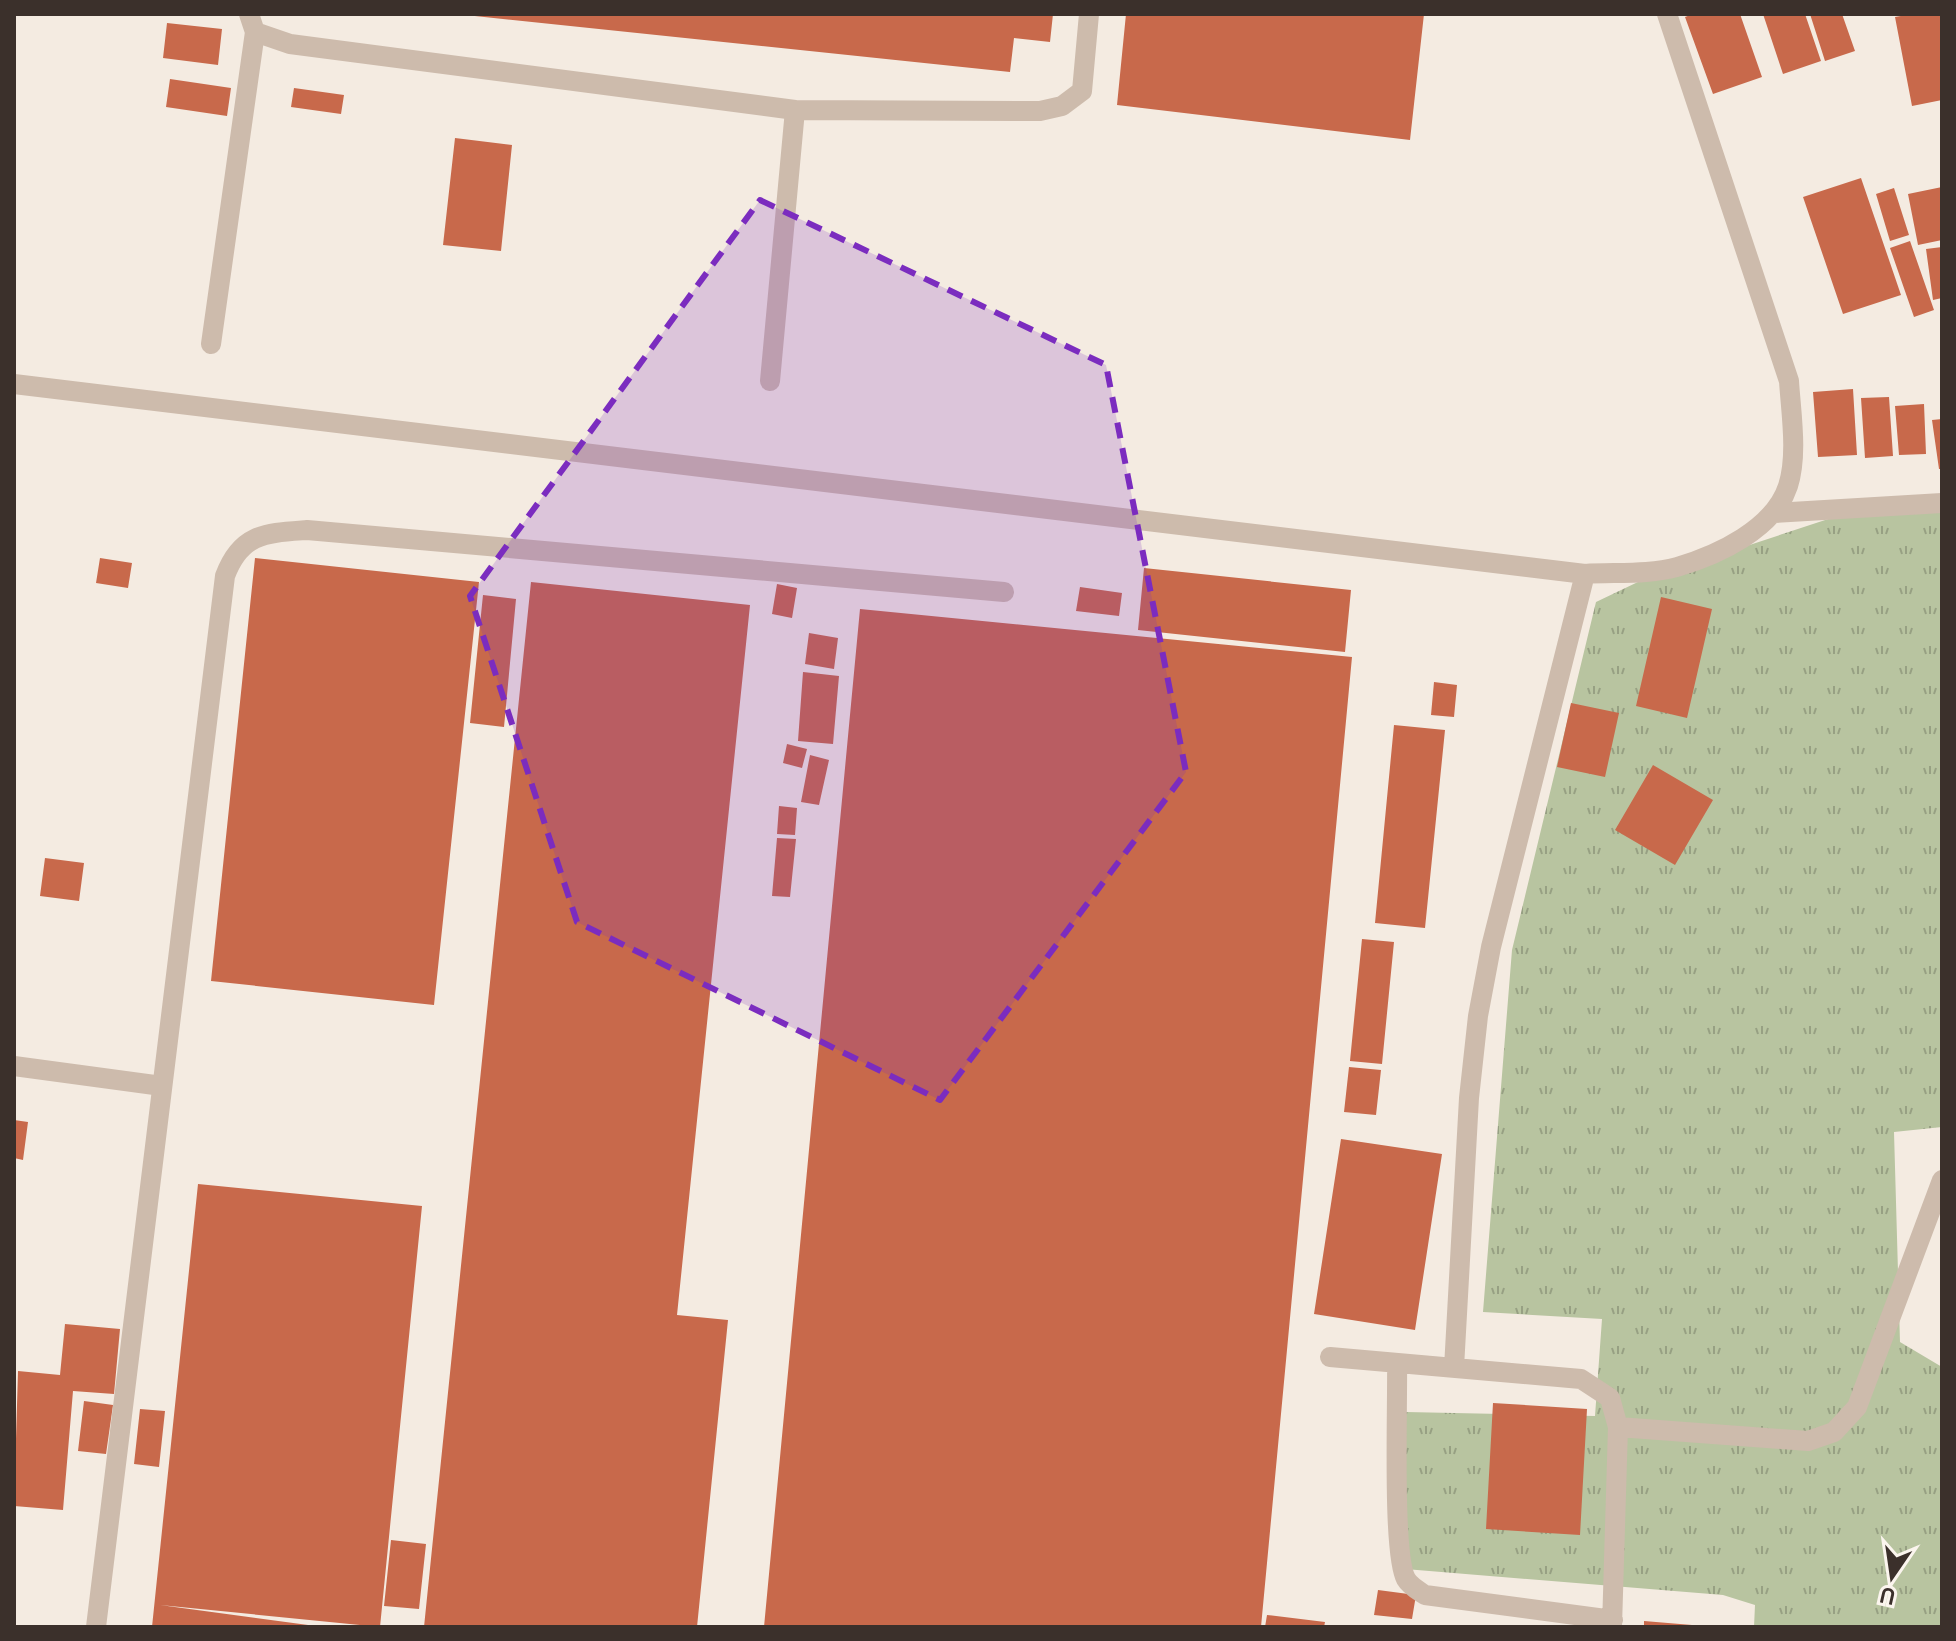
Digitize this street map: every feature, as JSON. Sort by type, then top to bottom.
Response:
[{"type":"street","points":[[211,344],[252,23],[290,44],[795,110],[1040,111],[1062,106],[1082,91],[1089,14]]},
{"type":"street","points":[[14,384],[1585,574],[1676,567],[1739,540],[1774,513],[1789,484],[1792,421],[1789,381],[1667,14]]},
{"type":"street","points":[[770,381],[795,110]]},
{"type":"street","points":[[1774,513],[1942,503]]},
{"type":"street","points":[[96,1627],[225,576],[231,560],[256,536],[307,530],[1004,592]]},
{"type":"street","points":[[1454,1368],[1469,1098],[1478,1016],[1491,947],[1585,574]]},
{"type":"street","points":[[14,1066],[162,1086]]},
{"type":"street","points":[[1618,1427],[1808,1441],[1834,1432],[1857,1407],[1942,1180]]},
{"type":"street","points":[[1330,1357],[1581,1379],[1599,1387],[1610,1398],[1618,1427],[1613,1623],[1425,1595],[1407,1582],[1401,1565],[1399,1531],[1397,1363]]},
{"type":"highlighted area","points":[[760,200],[1106,365],[1186,772],[940,1100],[577,922],[470,596]]},
{"type":"green space","points":[[1942,497],[1942,1127],[1894,1132],[1900,1342],[1942,1367],[1942,1627],[1754,1627],[1755,1605],[1723,1595],[1405,1569],[1406,1412],[1595,1416],[1602,1319],[1483,1312],[1512,950],[1596,602],[1640,581],[1886,500]]},
{"type":"building","points":[[456,14],[1053,14],[1050,42],[1014,38],[1010,72]]},
{"type":"building","points":[[1126,14],[1424,14],[1410,140],[1117,105]]},
{"type":"building","points":[[1693,14],[1740,14],[1762,77],[1713,94],[1685,17]]},
{"type":"building","points":[[1763,14],[1805,14],[1821,61],[1783,74]]},
{"type":"building","points":[[1810,14],[1842,14],[1855,51],[1825,61]]},
{"type":"building","points":[[1942,14],[1942,100],[1912,106],[1895,17]]},
{"type":"building","points":[[167,23],[222,29],[218,65],[163,58]]},
{"type":"building","points":[[170,79],[231,88],[227,116],[166,107]]},
{"type":"building","points":[[294,88],[344,95],[341,114],[291,107]]},
{"type":"building","points":[[455,138],[512,145],[501,251],[443,245]]},
{"type":"building","points":[[1861,178],[1901,295],[1843,314],[1803,197]]},
{"type":"building","points":[[1942,187],[1942,240],[1918,245],[1908,194]]},
{"type":"building","points":[[1894,188],[1909,235],[1890,241],[1876,194]]},
{"type":"building","points":[[1910,241],[1934,310],[1914,317],[1890,248]]},
{"type":"building","points":[[1942,247],[1942,298],[1933,300],[1926,249]]},
{"type":"building","points":[[1853,389],[1857,455],[1818,457],[1813,392]]},
{"type":"building","points":[[1889,397],[1893,456],[1865,458],[1861,398]]},
{"type":"building","points":[[1924,404],[1926,454],[1899,455],[1895,406]]},
{"type":"building","points":[[1942,419],[1942,469],[1939,469],[1932,420]]},
{"type":"building","points":[[100,558],[132,563],[128,588],[96,583]]},
{"type":"building","points":[[255,558],[479,582],[434,1005],[211,981]]},
{"type":"building","points":[[1144,568],[1351,590],[1345,652],[1138,630]]},
{"type":"building","points":[[531,582],[750,605],[677,1315],[728,1320],[697,1627],[424,1627]]},
{"type":"building","points":[[777,584],[797,588],[792,618],[772,614]]},
{"type":"building","points":[[1080,587],[1122,593],[1119,616],[1076,611]]},
{"type":"building","points":[[483,595],[516,599],[504,727],[470,723]]},
{"type":"building","points":[[1661,597],[1712,609],[1687,718],[1636,706]]},
{"type":"building","points":[[860,609],[1352,657],[1261,1627],[764,1627]]},
{"type":"building","points":[[809,633],[838,638],[834,669],[805,664]]},
{"type":"building","points":[[803,672],[839,676],[833,744],[798,741]]},
{"type":"building","points":[[1434,682],[1457,685],[1454,717],[1431,715]]},
{"type":"building","points":[[1571,703],[1619,713],[1605,777],[1557,767]]},
{"type":"building","points":[[1394,725],[1445,730],[1425,928],[1375,923]]},
{"type":"building","points":[[787,744],[807,749],[802,768],[783,763]]},
{"type":"building","points":[[810,755],[829,760],[819,805],[801,802]]},
{"type":"building","points":[[1653,765],[1713,800],[1675,865],[1615,830]]},
{"type":"building","points":[[779,806],[797,808],[795,835],[777,834]]},
{"type":"building","points":[[777,838],[796,839],[790,897],[772,896]]},
{"type":"building","points":[[45,858],[84,863],[79,901],[40,896]]},
{"type":"building","points":[[1362,939],[1394,942],[1382,1064],[1350,1061]]},
{"type":"building","points":[[1349,1067],[1381,1070],[1376,1115],[1344,1112]]},
{"type":"building","points":[[14,1120],[28,1122],[23,1160],[14,1158]]},
{"type":"building","points":[[1341,1139],[1442,1154],[1415,1330],[1314,1314]]},
{"type":"building","points":[[198,1184],[422,1206],[380,1627],[160,1605],[323,1627],[152,1627]]},
{"type":"building","points":[[65,1324],[120,1329],[114,1394],[73,1391],[63,1510],[14,1506],[18,1371],[60,1375]]},
{"type":"building","points":[[84,1401],[113,1405],[106,1454],[78,1451]]},
{"type":"building","points":[[1493,1403],[1587,1409],[1580,1535],[1486,1529]]},
{"type":"building","points":[[140,1409],[165,1411],[159,1467],[134,1464]]},
{"type":"building","points":[[391,1540],[426,1544],[419,1609],[384,1606]]},
{"type":"building","points":[[1378,1590],[1416,1595],[1412,1619],[1374,1615]]},
{"type":"building","points":[[1267,1615],[1325,1622],[1324,1627],[1265,1627]]},
{"type":"building","points":[[1644,1621],[1692,1625],[1692,1627],[1644,1627]]}]
